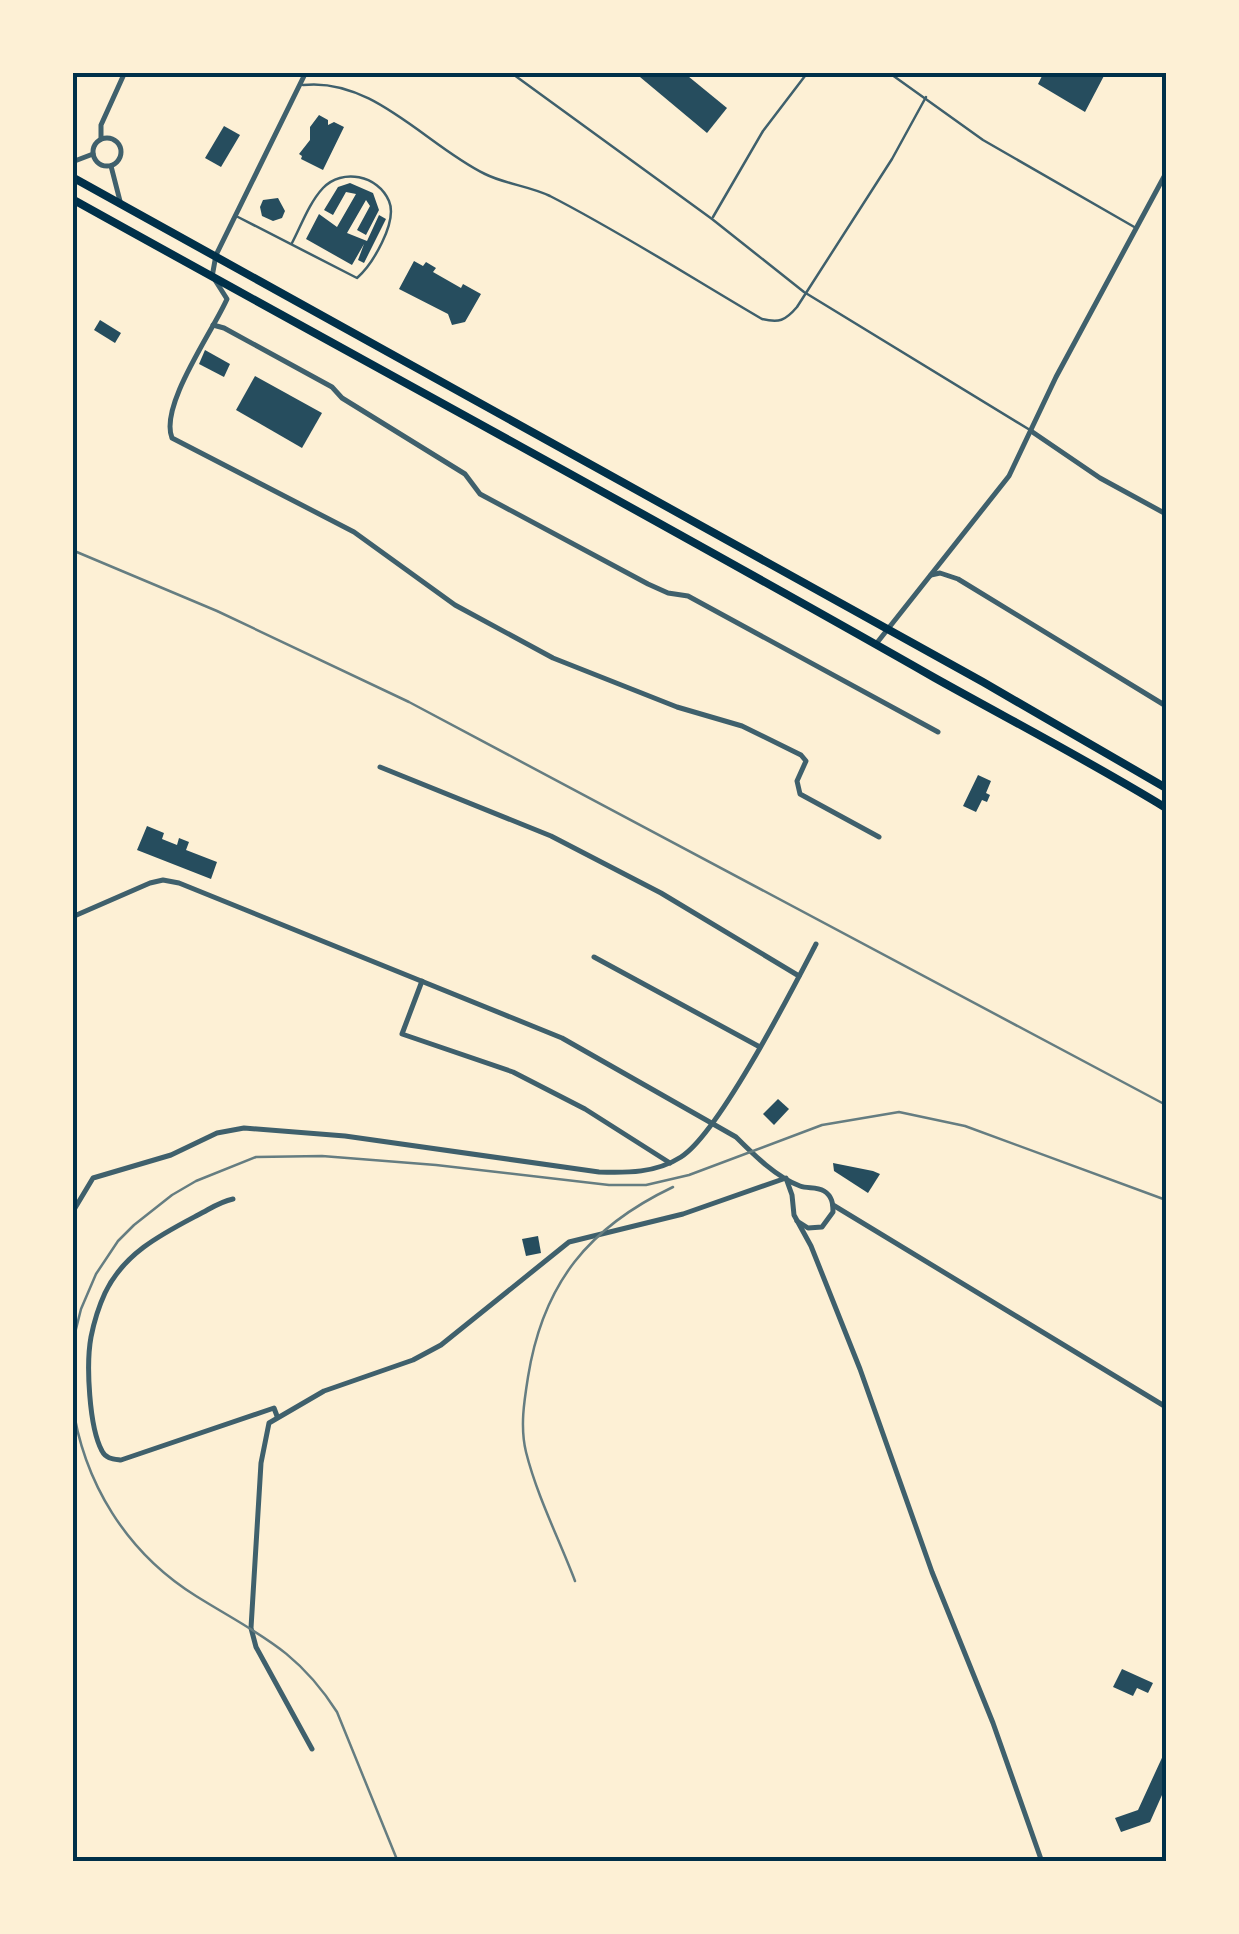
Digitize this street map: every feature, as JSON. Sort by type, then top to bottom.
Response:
[{"type":"main road","points":[[72,177],[888,628],[1166,788]]},
{"type":"main road","points":[[72,199],[1084,758],[1166,808]]},
{"type":"street","points":[[101,139],[101,125],[125,72]]},
{"type":"street","points":[[306,72],[216,256],[212,276],[227,300],[170,417],[169,433],[177,442],[354,532],[455,605],[553,658],[678,707],[742,726],[801,755],[806,761],[798,782],[800,794],[879,837]]},
{"type":"street","points":[[110,138],[120,146],[120,158],[111,166],[99,164],[93,154],[94,145],[101,139],[110,138]]},
{"type":"street","points":[[72,162],[93,154]]},
{"type":"street","points":[[111,166],[121,204]]},
{"type":"street","points":[[876,644],[1008,476],[1056,376],[1166,174]]},
{"type":"street","points":[[213,325],[332,387],[342,398],[465,474],[480,494],[648,584],[688,596],[938,732]]},
{"type":"street","points":[[1031,431],[1100,478],[1166,514]]},
{"type":"street","points":[[928,576],[940,573],[958,579],[1166,706]]},
{"type":"street","points":[[380,767],[551,836],[661,893],[798,976]]},
{"type":"street","points":[[72,917],[163,880],[562,1038],[736,1136],[786,1178],[805,1189],[821,1190],[834,1205],[1166,1407]]},
{"type":"street","points":[[72,1213],[93,1178],[171,1155],[218,1133],[244,1128],[345,1136],[599,1172],[632,1173],[670,1163],[686,1154],[712,1123],[816,944]]},
{"type":"street","points":[[594,957],[758,1046]]},
{"type":"street","points":[[422,981],[402,1034],[513,1072],[585,1109],[670,1163]]},
{"type":"street","points":[[786,1178],[797,1221],[811,1246]]},
{"type":"street","points":[[312,1749],[256,1646],[251,1628],[262,1463],[270,1423],[324,1391],[427,1354],[570,1242],[683,1214],[786,1178]]},
{"type":"street","points":[[794,1202],[805,1189]]},
{"type":"street","points":[[233,1199],[154,1237],[106,1290],[88,1358],[93,1417],[102,1453],[110,1459],[122,1460],[274,1408],[278,1416]]},
{"type":"street","points":[[831,1218],[834,1205]]},
{"type":"street","points":[[852,1216],[831,1218],[816,1228],[809,1240],[1042,1862]]},
{"type":"street","points":[[797,1221],[816,1228]]},
{"type":"lane","points":[[510,72],[712,219],[804,292],[1031,431]]},
{"type":"lane","points":[[712,219],[764,130],[808,72]]},
{"type":"lane","points":[[888,72],[983,140],[1136,228]]},
{"type":"lane","points":[[300,86],[324,83],[344,87],[392,113],[486,175],[546,194],[762,319],[777,322],[788,318],[892,159],[926,97]]},
{"type":"lane","points":[[237,217],[356,278],[366,270],[389,223],[390,202],[381,188],[368,179],[338,178],[316,197],[292,244]]},
{"type":"building","points":[[634,72],[683,72],[727,108],[707,133]]},
{"type":"building","points":[[1044,72],[1106,72],[1085,112],[1038,84]]},
{"type":"building","points":[[319,115],[328,120],[328,125],[334,122],[344,127],[323,170],[301,159],[299,154],[310,140],[310,127]]},
{"type":"building","points":[[224,126],[240,135],[221,167],[205,158]]},
{"type":"building","points":[[350,183],[373,193],[379,210],[366,235],[357,230],[370,206],[366,200],[347,233],[367,241],[379,215],[386,219],[364,263],[358,260],[364,244],[352,265],[306,239],[319,214],[337,227],[356,194],[346,192],[333,215],[324,210],[338,187]]},
{"type":"building","points":[[278,198],[285,211],[282,218],[273,221],[262,216],[263,200]]},
{"type":"building","points":[[414,261],[423,266],[426,262],[436,268],[433,272],[481,294],[465,322],[452,325],[448,314],[399,289]]},
{"type":"building","points":[[100,320],[121,333],[115,343],[94,330]]},
{"type":"building","points":[[205,350],[230,364],[224,377],[199,364]]},
{"type":"building","points":[[255,376],[322,413],[302,448],[236,410]]},
{"type":"building","points":[[978,775],[991,781],[987,802],[982,800],[976,812],[963,806]]},
{"type":"building","points":[[147,826],[164,833],[162,839],[177,845],[179,838],[189,842],[186,850],[217,862],[211,879],[137,850]]},
{"type":"building","points":[[778,1099],[789,1109],[774,1125],[763,1114]]},
{"type":"building","points":[[833,1163],[880,1174],[868,1193],[834,1171]]},
{"type":"building","points":[[538,1236],[541,1253],[526,1256],[522,1239]]},
{"type":"building","points":[[1122,1669],[1153,1683],[1148,1693],[1137,1688],[1133,1696],[1113,1687]]},
{"type":"building","points":[[1166,1749],[1166,1786],[1150,1822],[1121,1832],[1115,1818],[1138,1810]]},
{"type":"railway","points":[[72,550],[217,611],[409,702],[1166,1105]]},
{"type":"railway","points":[[72,1345],[81,1309],[96,1274],[118,1241],[172,1195],[256,1157],[322,1156],[609,1185],[646,1185],[689,1175],[822,1125],[899,1112],[965,1126],[1166,1200]]},
{"type":"railway","points":[[575,1581],[536,1485],[524,1443],[524,1405],[535,1343],[558,1286],[594,1240],[617,1220],[673,1187]]},
{"type":"railway","points":[[72,1401],[86,1460],[112,1513],[129,1537],[171,1579],[274,1645],[322,1690],[337,1712],[398,1862]]}]
